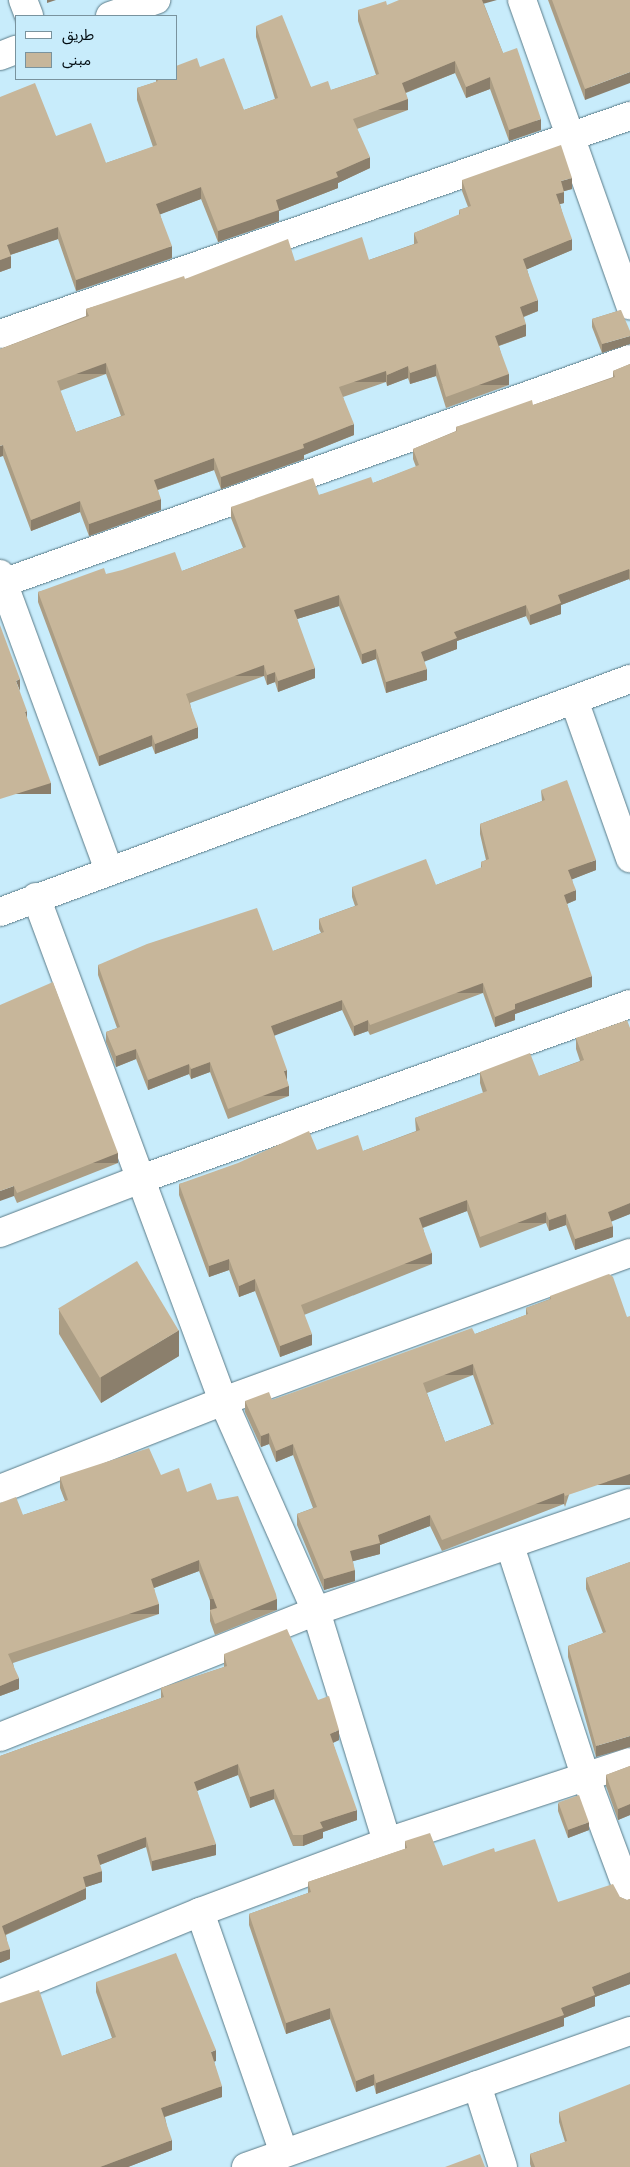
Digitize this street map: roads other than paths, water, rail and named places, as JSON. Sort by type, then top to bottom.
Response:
[{"type":"street","points":[[23,0],[29,15]]},
{"type":"street","points":[[113,15],[156,0]]},
{"type":"street","points":[[522,0],[630,305]]},
{"type":"street","points":[[0,56],[15,50]]},
{"type":"street","points":[[0,334],[630,116]]},
{"type":"street","points":[[109,870],[1,580],[630,359]]},
{"type":"street","points":[[0,912],[109,870],[630,679]]},
{"type":"street","points":[[574,700],[630,858]]},
{"type":"street","points":[[36,897],[223,1401],[316,1611],[387,1842]]},
{"type":"street","points":[[0,1233],[141,1179],[630,1004]]},
{"type":"street","points":[[0,1489],[223,1401],[630,1253]]},
{"type":"street","points":[[0,1737],[316,1611],[510,1546],[630,1503]]},
{"type":"street","points":[[510,1546],[586,1778],[630,1896]]},
{"type":"street","points":[[0,1994],[200,1912],[387,1842],[630,1762]]},
{"type":"street","points":[[200,1912],[283,2151]]},
{"type":"street","points":[[246,2167],[283,2151],[630,2032]]},
{"type":"street","points":[[477,2085],[503,2167]]}]
